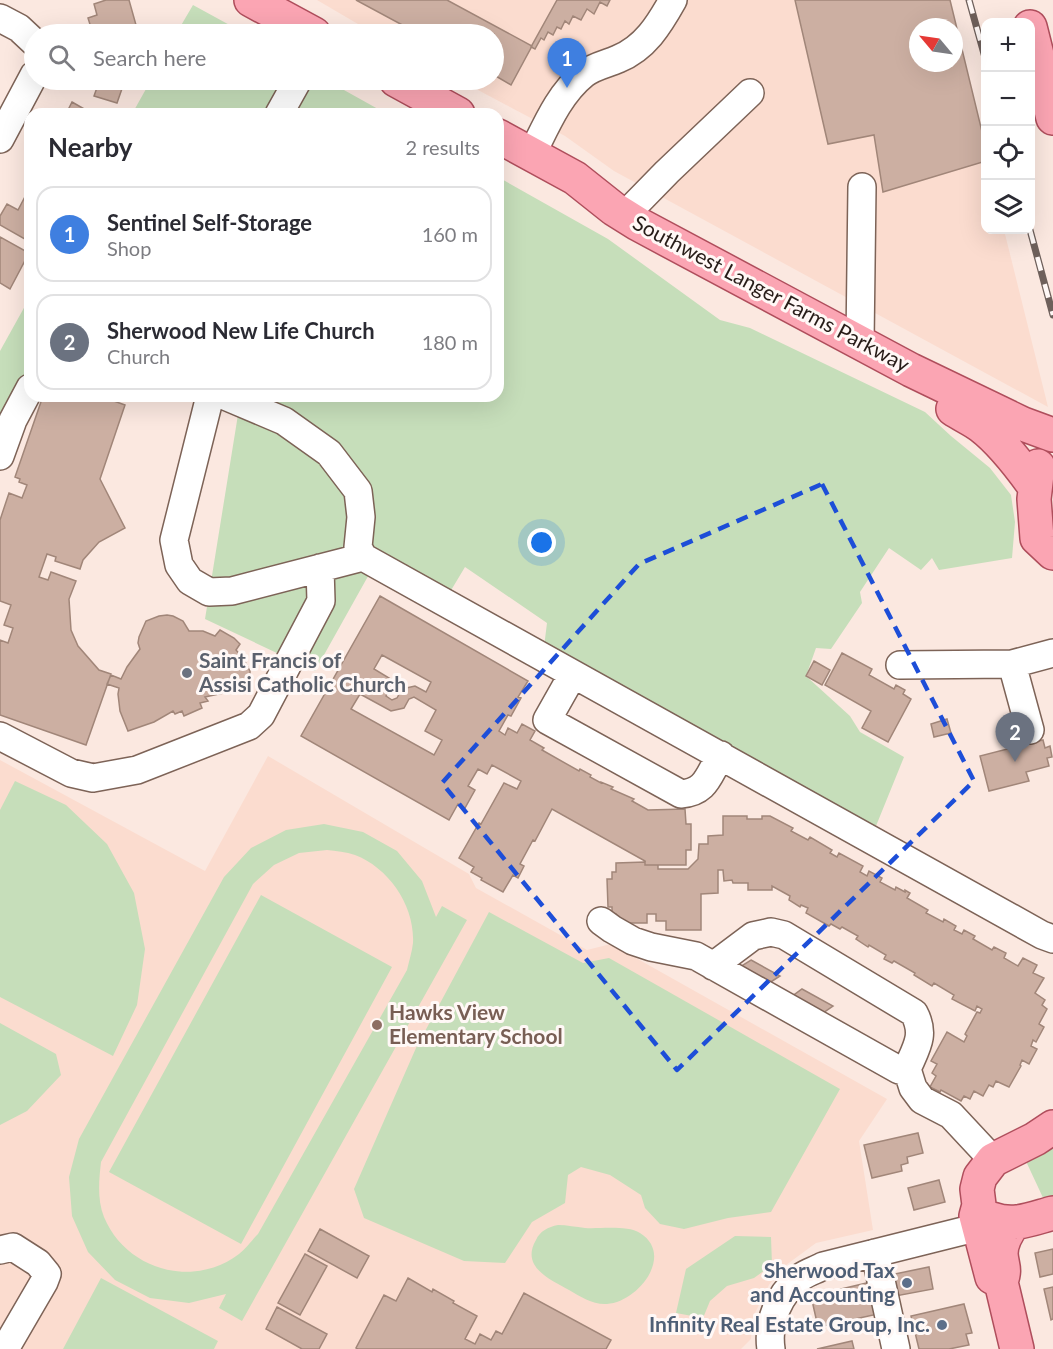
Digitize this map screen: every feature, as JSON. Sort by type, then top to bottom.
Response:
[{"type":"main road","points":[[251,0],[295,24]]},
{"type":"main road","points":[[1024,0],[1028,18]]},
{"type":"main road","points":[[1035,47],[1053,118]]},
{"type":"main road","points":[[415,90],[448,108]]},
{"type":"main road","name":"Southwest Langer Farms Parkway","points":[[504,139],[575,178],[624,216],[911,370],[1052,440]]},
{"type":"main road","points":[[911,370],[923,391],[989,433],[1011,455],[1035,488]]},
{"type":"main road","points":[[1052,440],[1040,459],[1034,510],[1037,538],[1053,552]]},
{"type":"main road","points":[[1052,440],[1046,508],[1053,552]]},
{"type":"main road","points":[[1001,1282],[992,1277],[979,1216],[977,1189],[980,1177],[993,1160],[1048,1134]]},
{"type":"main road","points":[[979,1216],[985,1215],[1005,1223],[1014,1223],[1053,1213]]},
{"type":"main road","points":[[1014,1223],[1003,1243],[1001,1254],[1004,1273],[1001,1282],[1017,1349]]},
{"type":"street","points":[[531,154],[569,88],[586,72],[636,50],[650,36],[673,0]]},
{"type":"street","points":[[0,18],[24,33]]},
{"type":"street","points":[[0,139],[26,90]]},
{"type":"street","points":[[282,108],[292,90]]},
{"type":"street","points":[[624,216],[750,93]]},
{"type":"street","points":[[860,342],[862,186]]},
{"type":"street","points":[[0,456],[13,420],[24,399]]},
{"type":"street","points":[[208,402],[174,540],[179,565],[190,581],[209,592],[232,591],[363,557]]},
{"type":"street","points":[[239,402],[284,421],[329,453],[358,491],[361,517],[358,546],[363,557],[1042,935],[1053,939]]},
{"type":"street","points":[[0,736],[71,773],[93,778],[137,770],[249,726],[261,716],[321,601],[320,568]]},
{"type":"street","points":[[900,665],[1012,664],[1053,653]]},
{"type":"street","points":[[1012,664],[1030,730]]},
{"type":"street","points":[[573,674],[547,720],[681,794],[693,793],[704,785],[721,755]]},
{"type":"street","points":[[601,921],[612,930],[633,941],[696,956],[899,1070],[907,1069]]},
{"type":"street","points":[[713,966],[753,936],[771,932],[784,935],[914,1013],[921,1033],[907,1069],[913,1088],[922,1100],[951,1115],[993,1160]]},
{"type":"street","points":[[771,1349],[771,1322],[789,1288],[802,1276],[823,1266],[875,1253],[979,1216]]},
{"type":"street","points":[[0,1249],[12,1247],[39,1263],[47,1274],[4,1349]]},
{"type":"street","points":[[875,1253],[896,1349]]},
{"type":"highlighted area","points":[[822,484],[974,781],[677,1070],[442,783],[639,564]]},
{"type":"shaded area","points":[[317,0],[947,0],[928,18],[909,18],[909,72],[957,72],[981,143],[981,234],[1005,234],[1048,407],[614,171],[565,136],[478,90],[504,90],[504,24],[358,24]]},
{"type":"shaded area","name":"Hawks View Elementary School","points":[[268,756],[469,874],[476,888],[587,950],[611,944],[887,1099],[859,1141],[873,1230],[816,1243],[782,1268],[769,1285],[755,1313],[751,1339],[741,1349],[0,1349],[0,760],[205,871]]},
{"type":"green space","points":[[193,5],[228,24],[182,24]]},
{"type":"green space","points":[[145,90],[344,90],[376,108],[135,108]]},
{"type":"green space","points":[[504,180],[608,239],[720,320],[750,328],[925,412],[990,468],[1011,495],[1015,522],[1012,558],[939,570],[932,558],[921,570],[889,548],[860,592],[862,603],[831,649],[816,648],[806,676],[850,716],[860,732],[904,757],[876,826],[544,647],[547,623],[465,567],[450,592],[381,553],[315,671],[205,619],[240,402],[504,402]]},
{"type":"green space","points":[[24,308],[24,394],[0,437],[0,351]]},
{"type":"green space","points":[[15,781],[66,805],[107,844],[134,893],[145,949],[137,1005],[113,1056],[0,997],[0,810]]},
{"type":"green space","points":[[324,824],[363,832],[397,851],[422,881],[436,917],[442,906],[467,920],[242,1321],[219,1308],[226,1294],[189,1303],[150,1298],[115,1280],[88,1252],[72,1216],[69,1177],[79,1139],[224,877],[251,848],[286,830]],"holes":[[[327,850],[352,854],[367,861],[379,869],[398,890],[410,915],[412,929],[413,943],[407,970],[258,1234],[247,1247],[221,1265],[202,1270],[182,1272],[144,1261],[128,1250],[114,1235],[104,1217],[99,1196],[101,1162],[253,884],[274,865],[299,853]]]},
{"type":"green space","points":[[261,895],[392,967],[241,1244],[109,1172]]},
{"type":"green space","points":[[489,912],[583,963],[609,958],[840,1089],[771,1212],[728,1218],[684,1229],[660,1224],[645,1208],[641,1195],[610,1175],[581,1167],[568,1175],[565,1203],[532,1222],[505,1263],[464,1261],[364,1218],[354,1189],[416,1048]]},
{"type":"green space","points":[[0,1023],[56,1054],[61,1075],[27,1111],[0,1125]]},
{"type":"green space","points":[[1053,1149],[1053,1201],[1045,1202],[1024,1157]]},
{"type":"green space","points":[[558,1225],[621,1228],[640,1233],[650,1242],[654,1253],[653,1265],[648,1276],[630,1295],[607,1304],[587,1300],[554,1282],[535,1265],[532,1249],[542,1232]]},
{"type":"green space","points":[[735,1236],[771,1237],[772,1265],[754,1278],[727,1286],[710,1301],[703,1318],[676,1313],[686,1269]]},
{"type":"green space","points":[[101,1278],[218,1341],[214,1349],[63,1349]]},
{"type":"building","points":[[106,0],[129,0],[136,24],[90,24],[88,18],[97,15],[94,4]]},
{"type":"building","points":[[356,0],[447,0],[491,24],[400,24]]},
{"type":"building","points":[[557,0],[610,0],[607,6],[600,2],[594,14],[587,9],[581,20],[573,16],[569,24],[565,21],[561,29],[557,27],[553,35],[548,32],[544,40],[541,38],[535,49],[531,47]]},
{"type":"building","points":[[795,0],[950,0],[954,18],[909,18],[909,72],[963,72],[963,53],[981,127],[981,163],[883,192],[874,135],[828,144]]},
{"type":"building","points":[[504,31],[532,46],[511,85],[504,81]]},
{"type":"building","points":[[96,90],[122,90],[117,103],[94,96]]},
{"type":"building","points":[[72,102],[82,108],[69,108]]},
{"type":"building","points":[[24,199],[24,239],[0,225],[0,216],[7,204],[18,210]]},
{"type":"building","points":[[0,237],[24,250],[24,262],[10,289],[0,283]]},
{"type":"building","points":[[41,402],[117,402],[125,405],[100,479],[125,528],[99,542],[83,560],[80,569],[55,561],[56,557],[47,554],[39,577],[48,580],[51,572],[76,581],[69,599],[71,630],[78,646],[99,670],[111,674],[86,745],[0,715],[0,640],[8,643],[13,628],[4,625],[11,605],[0,601],[0,520],[9,493],[22,498],[27,485],[19,482],[20,479],[15,477]]},
{"type":"building","points":[[380,596],[528,681],[518,697],[521,698],[511,716],[508,715],[499,731],[505,735],[508,728],[517,733],[522,724],[535,731],[530,740],[544,748],[542,750],[579,771],[580,769],[591,775],[590,777],[601,783],[613,787],[611,789],[634,799],[632,801],[648,810],[685,809],[686,824],[691,824],[691,850],[686,850],[686,865],[645,865],[645,861],[552,809],[520,864],[524,866],[518,878],[513,875],[503,892],[481,880],[482,878],[471,872],[474,867],[459,858],[504,783],[517,789],[521,781],[492,765],[487,774],[478,769],[468,786],[475,790],[465,808],[458,804],[449,820],[301,736]],"holes":[[[382,655],[431,682],[426,692],[415,686],[402,689],[397,698],[392,700],[386,696],[394,681],[374,669]],[[360,694],[391,711],[404,708],[409,699],[414,697],[436,710],[425,731],[442,740],[434,755],[351,709]]]},
{"type":"building","name":"Saint Francis of Assisi Catholic Church","points":[[167,615],[183,621],[189,631],[203,631],[215,636],[220,630],[234,638],[240,644],[236,650],[250,671],[249,680],[231,687],[233,691],[205,697],[208,701],[200,703],[202,708],[184,716],[182,711],[175,714],[173,711],[154,722],[128,731],[120,711],[119,688],[107,684],[111,675],[121,679],[140,649],[139,637],[146,621]]},
{"type":"building","points":[[842,653],[872,669],[869,675],[894,689],[896,685],[905,690],[903,694],[911,699],[888,742],[862,728],[871,711],[825,685]]},
{"type":"building","points":[[814,661],[830,670],[822,685],[806,676]]},
{"type":"building","points":[[947,719],[951,733],[934,737],[931,724]]},
{"type":"building","points":[[1043,740],[1045,748],[1050,746],[1052,757],[1047,758],[1049,766],[1026,772],[1029,781],[989,791],[980,756]]},
{"type":"building","points":[[723,816],[747,816],[747,819],[762,819],[762,816],[770,816],[793,828],[791,831],[808,840],[810,837],[832,850],[830,853],[837,857],[839,853],[863,866],[860,872],[867,876],[869,871],[882,878],[880,882],[895,890],[896,887],[910,893],[907,898],[928,910],[926,913],[956,926],[954,930],[962,934],[964,930],[975,936],[973,939],[992,950],[994,947],[1006,953],[1004,958],[1018,966],[1023,958],[1037,965],[1033,973],[1044,978],[1035,993],[1045,1000],[1042,1005],[1047,1009],[1039,1024],[1044,1027],[1036,1042],[1033,1040],[1031,1046],[1037,1049],[1029,1064],[1022,1060],[1009,1087],[996,1081],[993,1087],[989,1085],[983,1096],[974,1091],[970,1099],[964,1096],[961,1101],[930,1087],[936,1076],[932,1073],[937,1064],[931,1061],[947,1032],[964,1042],[967,1036],[965,1034],[977,1012],[980,1013],[982,1009],[977,1006],[975,1011],[952,999],[954,995],[934,983],[932,986],[894,961],[892,963],[884,959],[886,955],[856,939],[858,936],[842,927],[840,929],[831,924],[829,926],[806,913],[808,908],[801,905],[800,907],[789,900],[790,896],[772,886],[772,890],[748,890],[748,883],[724,881],[723,870],[718,870],[718,893],[701,894],[701,930],[666,930],[666,921],[656,921],[656,914],[647,914],[647,923],[617,923],[616,914],[612,914],[612,907],[608,907],[607,879],[612,879],[612,872],[616,872],[616,863],[645,862],[645,865],[658,865],[658,869],[688,869],[698,859],[699,844],[708,844],[708,836],[723,835]]},
{"type":"building","points":[[751,960],[780,976],[763,987],[735,970]]},
{"type":"building","points":[[802,989],[833,1006],[817,1017],[787,1000]]},
{"type":"building","points":[[918,1133],[923,1153],[907,1157],[908,1163],[901,1165],[902,1171],[872,1178],[864,1145]]},
{"type":"building","points":[[939,1180],[945,1202],[914,1210],[908,1188]]},
{"type":"building","points":[[320,1229],[369,1256],[357,1278],[308,1251]]},
{"type":"building","points":[[1053,1249],[1053,1274],[1040,1277],[1035,1253]]},
{"type":"building","points":[[305,1254],[327,1266],[300,1315],[278,1303]]},
{"type":"building","name":"Sherwood Tax and Accounting","points":[[929,1267],[933,1289],[885,1298],[880,1277]]},
{"type":"building","points":[[408,1278],[432,1292],[433,1289],[477,1316],[465,1339],[475,1344],[480,1334],[491,1340],[496,1331],[502,1334],[524,1293],[611,1340],[606,1349],[356,1348],[384,1295],[396,1301]]},
{"type":"building","points":[[871,1282],[878,1314],[818,1327],[811,1296]]},
{"type":"building","points":[[1053,1287],[1053,1319],[1051,1320],[1044,1289]]},
{"type":"building","name":"Infinity Real Estate Group, Inc.","points":[[964,1304],[972,1333],[966,1334],[969,1345],[949,1349],[919,1349],[911,1316]]},
{"type":"building","points":[[277,1307],[327,1334],[319,1349],[302,1349],[266,1329]]},
{"type":"building","points":[[852,1341],[854,1349],[817,1349]]},
{"type":"railway","points":[[969,0],[981,43]]},
{"type":"railway","points":[[1031,234],[1053,315]]},
{"type":"place","name":"Sentinel Self-Storage","points":[[567,88]]},
{"type":"place","name":"Saint Francis of Assisi Catholic Church","points":[[187,673]]},
{"type":"place","name":"Sherwood New Life Church","points":[[1015,762]]},
{"type":"place","name":"Hawks View Elementary School","points":[[377,1025]]},
{"type":"place","name":"Sherwood Tax and Accounting","points":[[907,1283]]},
{"type":"place","name":"Infinity Real Estate Group, Inc.","points":[[942,1325]]}]
